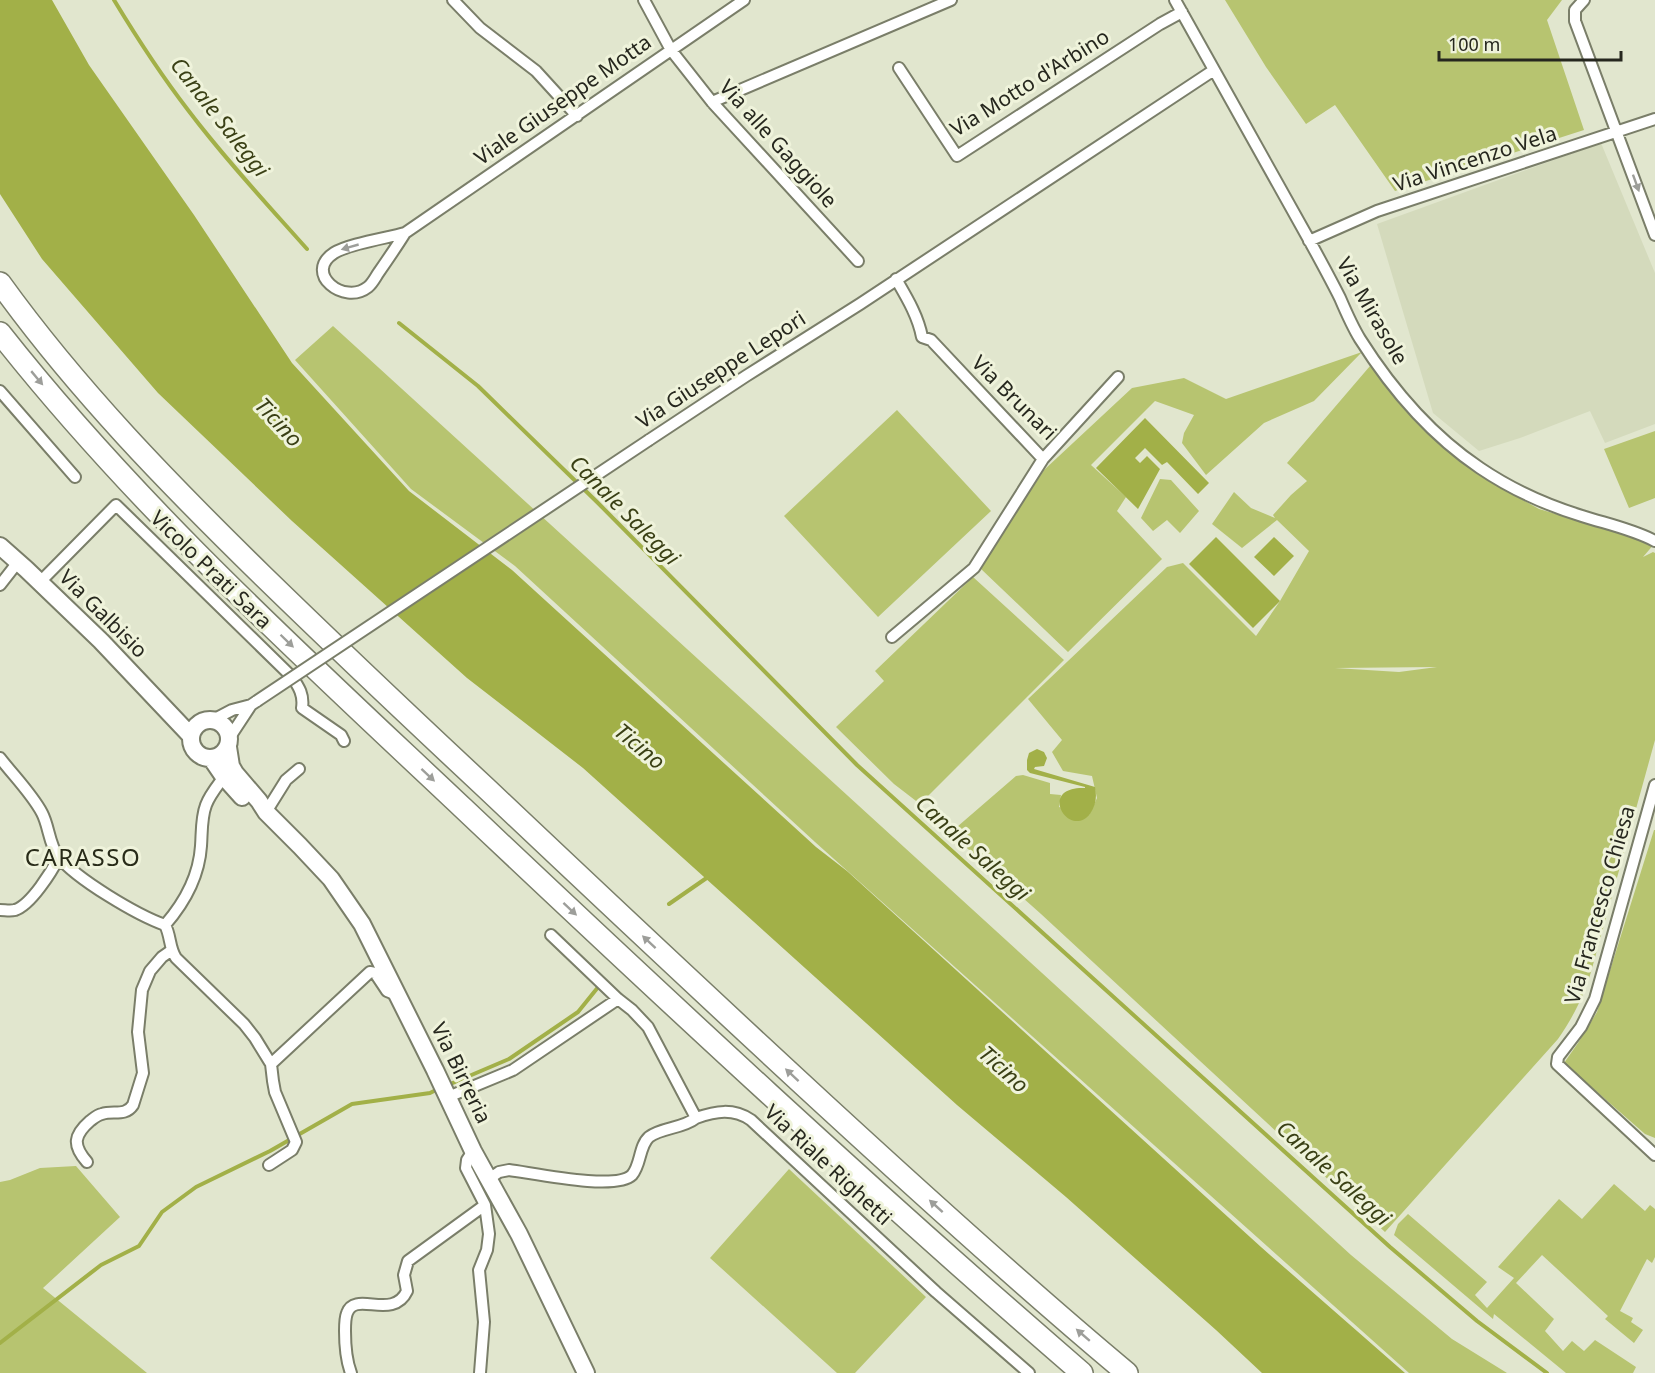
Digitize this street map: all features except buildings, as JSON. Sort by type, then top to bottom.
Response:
[{"type":"highway","points":[[0,283],[42,338],[128,438],[297,609],[580,878],[760,1045],[982,1248],[1127,1373]]},
{"type":"highway","points":[[0,333],[66,414],[114,467],[294,648],[767,1092],[932,1242],[1082,1373]]},
{"type":"street","points":[[453,0],[480,28],[536,71],[577,116]]},
{"type":"street","name":"Via alle Gaggiole","points":[[644,0],[671,50],[712,102],[858,261]]},
{"type":"street","name":"Viale Giuseppe Motta","points":[[405,233],[368,287],[357,291],[342,291],[335,289],[327,282],[324,276],[324,265],[335,252],[405,233],[744,0]]},
{"type":"street","points":[[712,102],[951,0]]},
{"type":"street","name":"Via Mirasole","points":[[1175,0],[1310,241],[1360,339],[1402,398],[1438,434],[1479,467],[1511,486],[1544,502],[1639,533],[1655,541]]},
{"type":"street","points":[[1584,0],[1575,10],[1574,18],[1655,235]]},
{"type":"street","name":"Via Motto d'Arbino","points":[[899,68],[957,156],[1150,30],[1182,12]]},
{"type":"street","name":"Via Giuseppe Lepori","points":[[202,726],[232,710],[254,703],[649,440],[1214,70]]},
{"type":"street","name":"Via Vincenzo Vela","points":[[1310,241],[1377,211],[1655,119]]},
{"type":"street","name":"Via Brunari","points":[[896,279],[920,324],[922,337],[931,340],[1043,459],[1118,377]]},
{"type":"street","points":[[0,391],[75,477]]},
{"type":"street","points":[[892,637],[974,568],[1043,459]]},
{"type":"street","name":"Vicolo Prati Sara","points":[[40,582],[116,505],[292,677],[302,693],[304,700],[302,708],[341,735],[344,741]]},
{"type":"street","name":"Via Mirasole","points":[[1639,533],[1655,533]]},
{"type":"street","name":"Via Galbisio","points":[[0,546],[101,641],[172,716],[202,726]]},
{"type":"street","points":[[0,585],[18,562]]},
{"type":"street","name":"Via Giuseppe Lepori","points":[[229,742],[254,703]]},
{"type":"street","points":[[222,724],[228,732],[229,742],[221,755],[211,758],[196,752],[193,747],[202,726],[222,724]]},
{"type":"street","name":"Via Birreria","points":[[228,772],[229,742]]},
{"type":"street","points":[[0,758],[41,811],[59,857],[99,889],[146,918],[165,925],[172,950],[182,963],[244,1024],[271,1064],[275,1092],[296,1144],[292,1150],[269,1165]]},
{"type":"street","name":"Via Birreria","points":[[211,758],[259,801],[266,812],[316,863],[349,903],[362,924],[473,1150],[519,1234],[586,1373]]},
{"type":"street","points":[[266,812],[286,780],[299,770]]},
{"type":"street","points":[[165,925],[181,905],[195,879],[205,808],[210,796],[228,772]]},
{"type":"street","name":"Via Francesco Chiesa","points":[[1655,785],[1596,999],[1589,1015],[1558,1057],[1557,1064],[1655,1155]]},
{"type":"street","points":[[0,910],[15,910],[22,906],[42,886],[59,857]]},
{"type":"street","points":[[551,935],[648,1027],[696,1118]]},
{"type":"street","points":[[87,1162],[78,1150],[79,1131],[98,1115],[125,1112],[133,1105],[142,1073],[138,1032],[144,981],[162,957],[172,950]]},
{"type":"street","points":[[271,1064],[370,972],[375,972],[388,992],[397,992]]},
{"type":"street","points":[[447,1095],[513,1070],[618,999]]},
{"type":"street","name":"Via Riale Righetti","points":[[489,1179],[499,1172],[509,1170],[577,1180],[622,1181],[632,1174],[644,1146],[649,1138],[656,1134],[688,1124],[696,1118],[711,1113],[731,1111],[745,1116],[752,1120],[936,1292],[1029,1373]]},
{"type":"street","points":[[473,1150],[467,1160],[466,1168],[485,1205],[489,1239],[479,1270],[484,1322],[480,1373]]},
{"type":"street","points":[[351,1373],[345,1336],[345,1318],[348,1309],[353,1305],[364,1303],[387,1306],[399,1301],[407,1291],[405,1270],[408,1261],[485,1205]]},
{"type":"shaded area","points":[[1225,0],[1562,0],[1547,20],[1584,130],[1395,191],[1335,105],[1306,124],[1266,67]]},
{"type":"shaded area","points":[[1601,143],[1655,273],[1655,424],[1605,443],[1590,411],[1479,451],[1433,413],[1377,224]]},
{"type":"shaded area","points":[[333,326],[1351,1255],[1452,1339],[1507,1373],[1409,1373],[815,842],[515,566],[411,489],[295,360]]},
{"type":"shaded area","points":[[1362,352],[1314,401],[1264,423],[1206,475],[1182,443],[1184,433],[1194,415],[1155,401],[1091,465],[1126,497],[1117,511],[1162,559],[1068,652],[980,568],[1044,470],[1132,388],[1184,378],[1226,399]]},
{"type":"shaded area","points":[[1370,366],[1422,426],[1484,478],[1539,509],[1655,543],[1643,557],[1655,553],[1655,740],[1585,990],[1558,1039],[1385,1232],[1041,914],[950,833],[1016,776],[1023,775],[1050,783],[1050,794],[1061,795],[1059,807],[1089,815],[1097,798],[1092,776],[1063,771],[1052,752],[1062,740],[1028,699],[1167,567],[1183,563],[1256,636],[1280,601],[1309,551],[1277,520],[1242,548],[1212,524],[1234,492],[1251,508],[1275,518],[1273,515],[1307,481],[1287,463]],"holes":[[[1437,667],[1399,672],[1335,668]]]},
{"type":"shaded area","points":[[897,410],[991,511],[878,617],[784,516]]},
{"type":"shaded area","points":[[1655,431],[1655,498],[1629,508],[1604,449]]},
{"type":"shaded area","points":[[1160,479],[1171,480],[1199,511],[1180,533],[1167,520],[1153,531],[1141,518]]},
{"type":"shaded area","points":[[973,577],[1064,660],[920,804],[894,784],[836,727],[884,681],[875,671]]},
{"type":"shaded area","points":[[1654,830],[1655,1138],[1645,1134],[1564,1063],[1597,1012]]},
{"type":"shaded area","points":[[76,1166],[120,1217],[43,1288],[147,1373],[0,1373],[0,1182],[40,1168]]},
{"type":"shaded area","points":[[789,1169],[926,1297],[855,1373],[837,1373],[710,1258]]},
{"type":"shaded area","points":[[1614,1184],[1645,1211],[1650,1205],[1655,1209],[1655,1257],[1652,1263],[1647,1259],[1620,1311],[1633,1318],[1631,1322],[1643,1330],[1634,1343],[1605,1319],[1608,1316],[1542,1255],[1516,1283],[1554,1319],[1545,1331],[1563,1351],[1572,1341],[1584,1351],[1595,1340],[1636,1367],[1633,1373],[1566,1373],[1494,1314],[1493,1319],[1394,1235],[1398,1224],[1408,1214],[1487,1282],[1475,1295],[1487,1308],[1514,1278],[1498,1267],[1559,1199],[1582,1219]]},
{"type":"water","name":"Ticino","points":[[0,0],[52,0],[89,65],[194,215],[292,363],[409,491],[512,570],[816,847],[847,871],[1261,1247],[1405,1373],[1262,1373],[1066,1197],[957,1105],[583,768],[467,678],[292,521],[158,393],[42,259],[0,194]]},
{"type":"water","points":[[1145,418],[1209,483],[1198,494],[1167,462],[1162,465],[1145,448],[1135,458],[1140,463],[1147,456],[1160,469],[1138,509],[1096,468]]},
{"type":"water","points":[[1216,537],[1280,601],[1253,628],[1189,564]]},
{"type":"water","points":[[1274,537],[1294,556],[1274,576],[1254,557]]},
{"type":"water","points":[[1037,749],[1044,752],[1047,758],[1044,766],[1034,769],[1095,787],[1094,807],[1090,814],[1082,820],[1073,821],[1066,817],[1061,810],[1060,802],[1062,795],[1070,790],[1085,787],[1030,773],[1027,770],[1029,753]]},
{"type":"waterway","name":"Canale Saleggi","points":[[114,0],[159,70],[202,128],[307,249]]},
{"type":"waterway","name":"Canale Saleggi","points":[[399,323],[478,386],[597,502],[857,765],[1390,1247],[1477,1321],[1547,1373]]},
{"type":"waterway","points":[[669,904],[708,877]]},
{"type":"waterway","points":[[448,1085],[509,1059],[578,1012],[599,986]]},
{"type":"waterway","points":[[0,1343],[101,1265],[139,1246],[162,1212],[196,1187],[270,1151],[352,1104],[430,1093],[438,1089]]},
{"type":"district","name":"CARASSO","points":[[83,858]]}]
